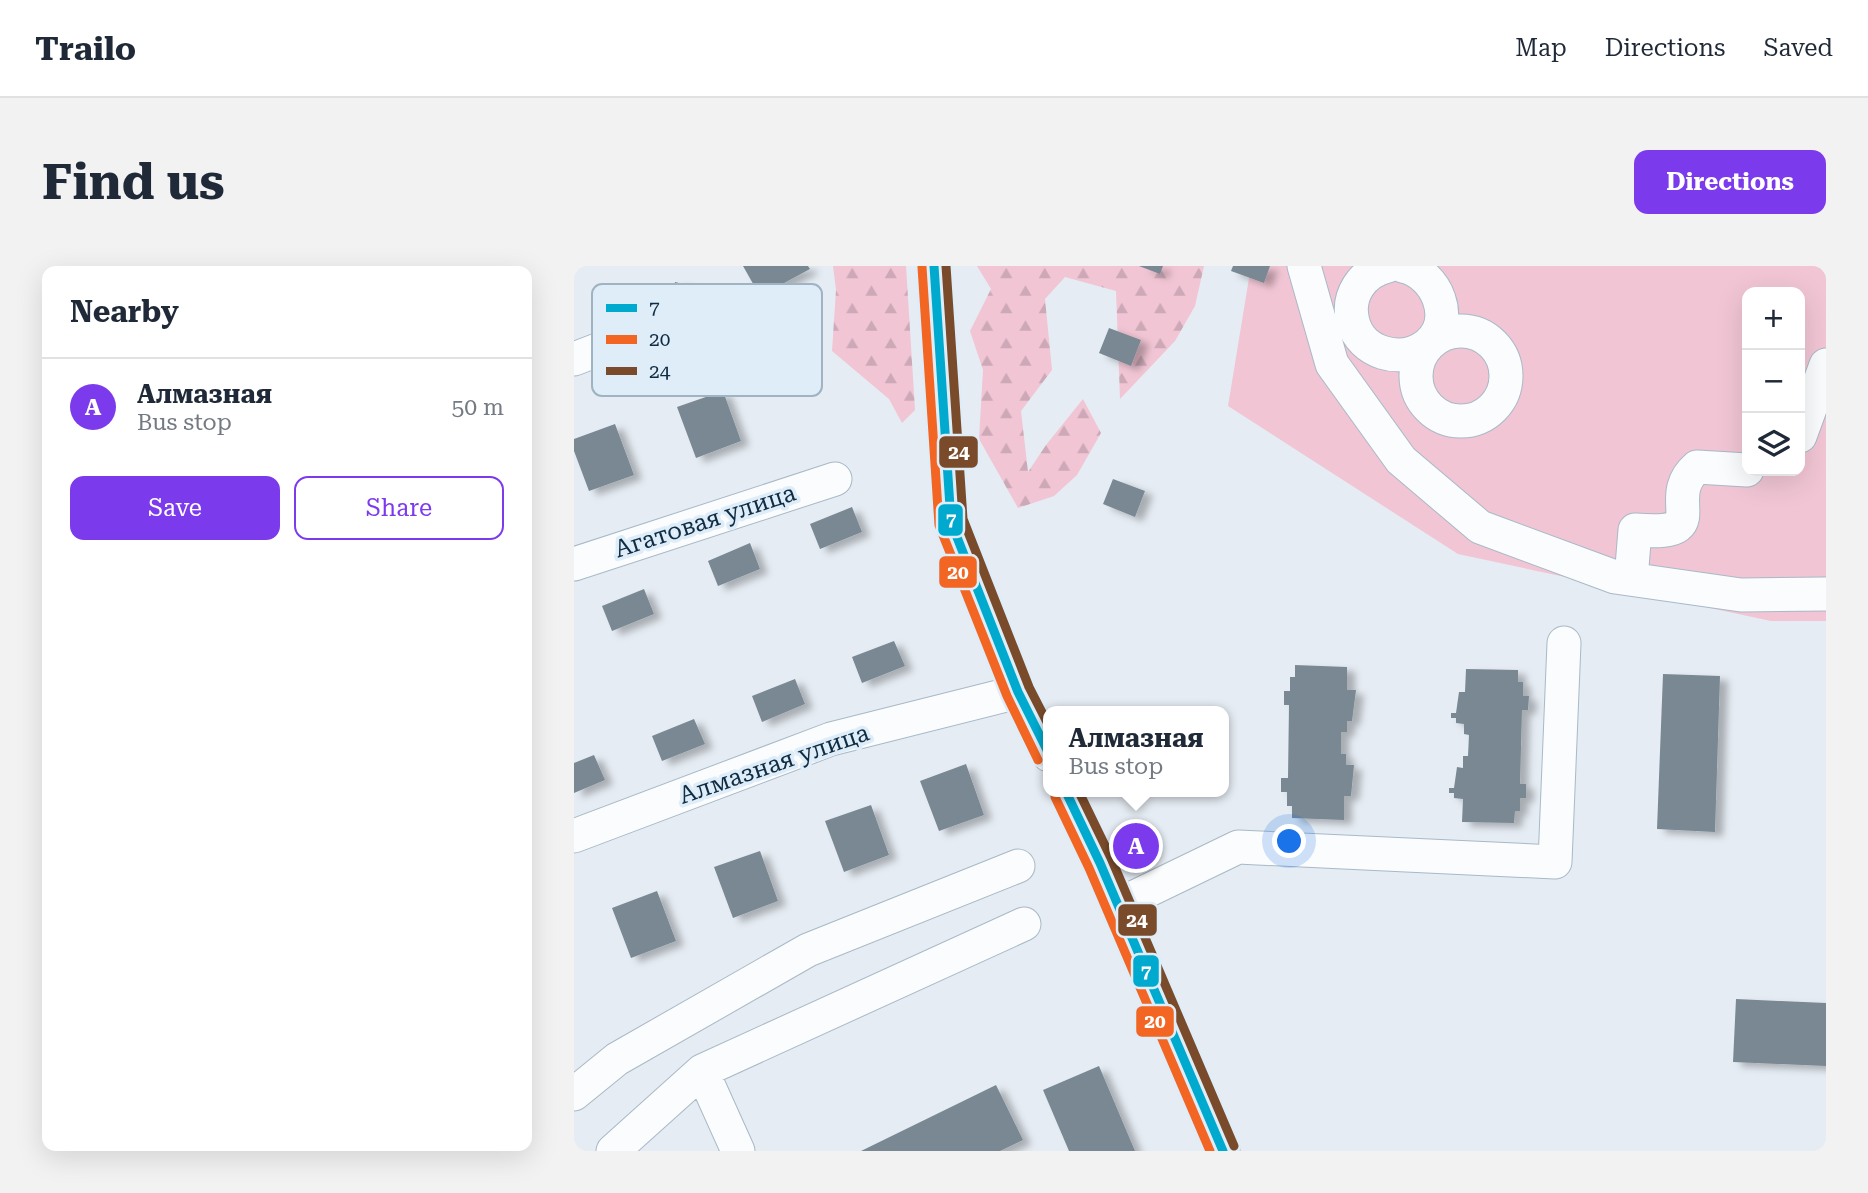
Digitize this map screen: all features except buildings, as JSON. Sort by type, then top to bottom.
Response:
[{"type":"street","points":[[934,266],[951,522],[1018,692],[1043,744]]},
{"type":"street","points":[[1304,266],[1332,363],[1401,460],[1480,527],[1615,577],[1741,595],[1826,594]]},
{"type":"street","points":[[1388,266],[1378,268],[1363,279],[1353,294],[1350,313],[1355,330],[1365,344],[1380,353],[1396,355],[1412,353],[1428,344],[1437,329],[1442,311],[1438,294],[1428,278],[1413,268],[1404,266]]},
{"type":"street","points":[[574,359],[592,352]]},
{"type":"street","points":[[1805,424],[1823,381]]},
{"type":"street","points":[[1631,579],[1635,530],[1669,531],[1679,526],[1684,518],[1682,493],[1687,477],[1698,467],[1742,471]]},
{"type":"street","name":"Агатовая улица","points":[[574,564],[835,479]]},
{"type":"street","points":[[1118,905],[1238,847],[1555,862],[1564,643]]},
{"type":"street","name":"Алмазная улица","points":[[574,836],[831,739],[1018,692]]},
{"type":"street","points":[[1068,797],[1118,905],[1223,1151]]},
{"type":"street","points":[[574,1094],[617,1059],[808,950],[1018,866]]},
{"type":"street","points":[[614,1151],[702,1071],[1024,924]]},
{"type":"street","points":[[702,1071],[738,1151]]},
{"type":"green space","points":[[833,266],[906,266],[915,410],[902,423],[889,399],[832,351],[836,290]]},
{"type":"green space","points":[[977,266],[1204,266],[1195,306],[1175,341],[1120,399],[1116,291],[1065,277],[1045,299],[1052,370],[1021,411],[1028,472],[1083,399],[1101,433],[1077,475],[1054,496],[1018,508],[979,439],[983,370],[970,331],[991,289]]},
{"type":"green space","points":[[1251,266],[1826,266],[1826,621],[1771,621],[1458,554],[1228,406]]},
{"type":"transit line","name":"7","points":[[934,266],[951,522],[1018,692],[1043,742]]},
{"type":"transit line","name":"24","points":[[946,266],[963,519],[1029,687],[1043,714]]},
{"type":"transit line","name":"20","points":[[922,267],[939,525],[1007,696],[1038,760]]},
{"type":"transit line","name":"20","points":[[1055,797],[1089,868],[1210,1151]]},
{"type":"transit line","name":"7","points":[[1068,797],[1100,863],[1223,1151]]},
{"type":"transit line","name":"24","points":[[1081,797],[1111,858],[1234,1146]]},
{"type":"place","name":"Алмазная","points":[[1136,846]]}]
